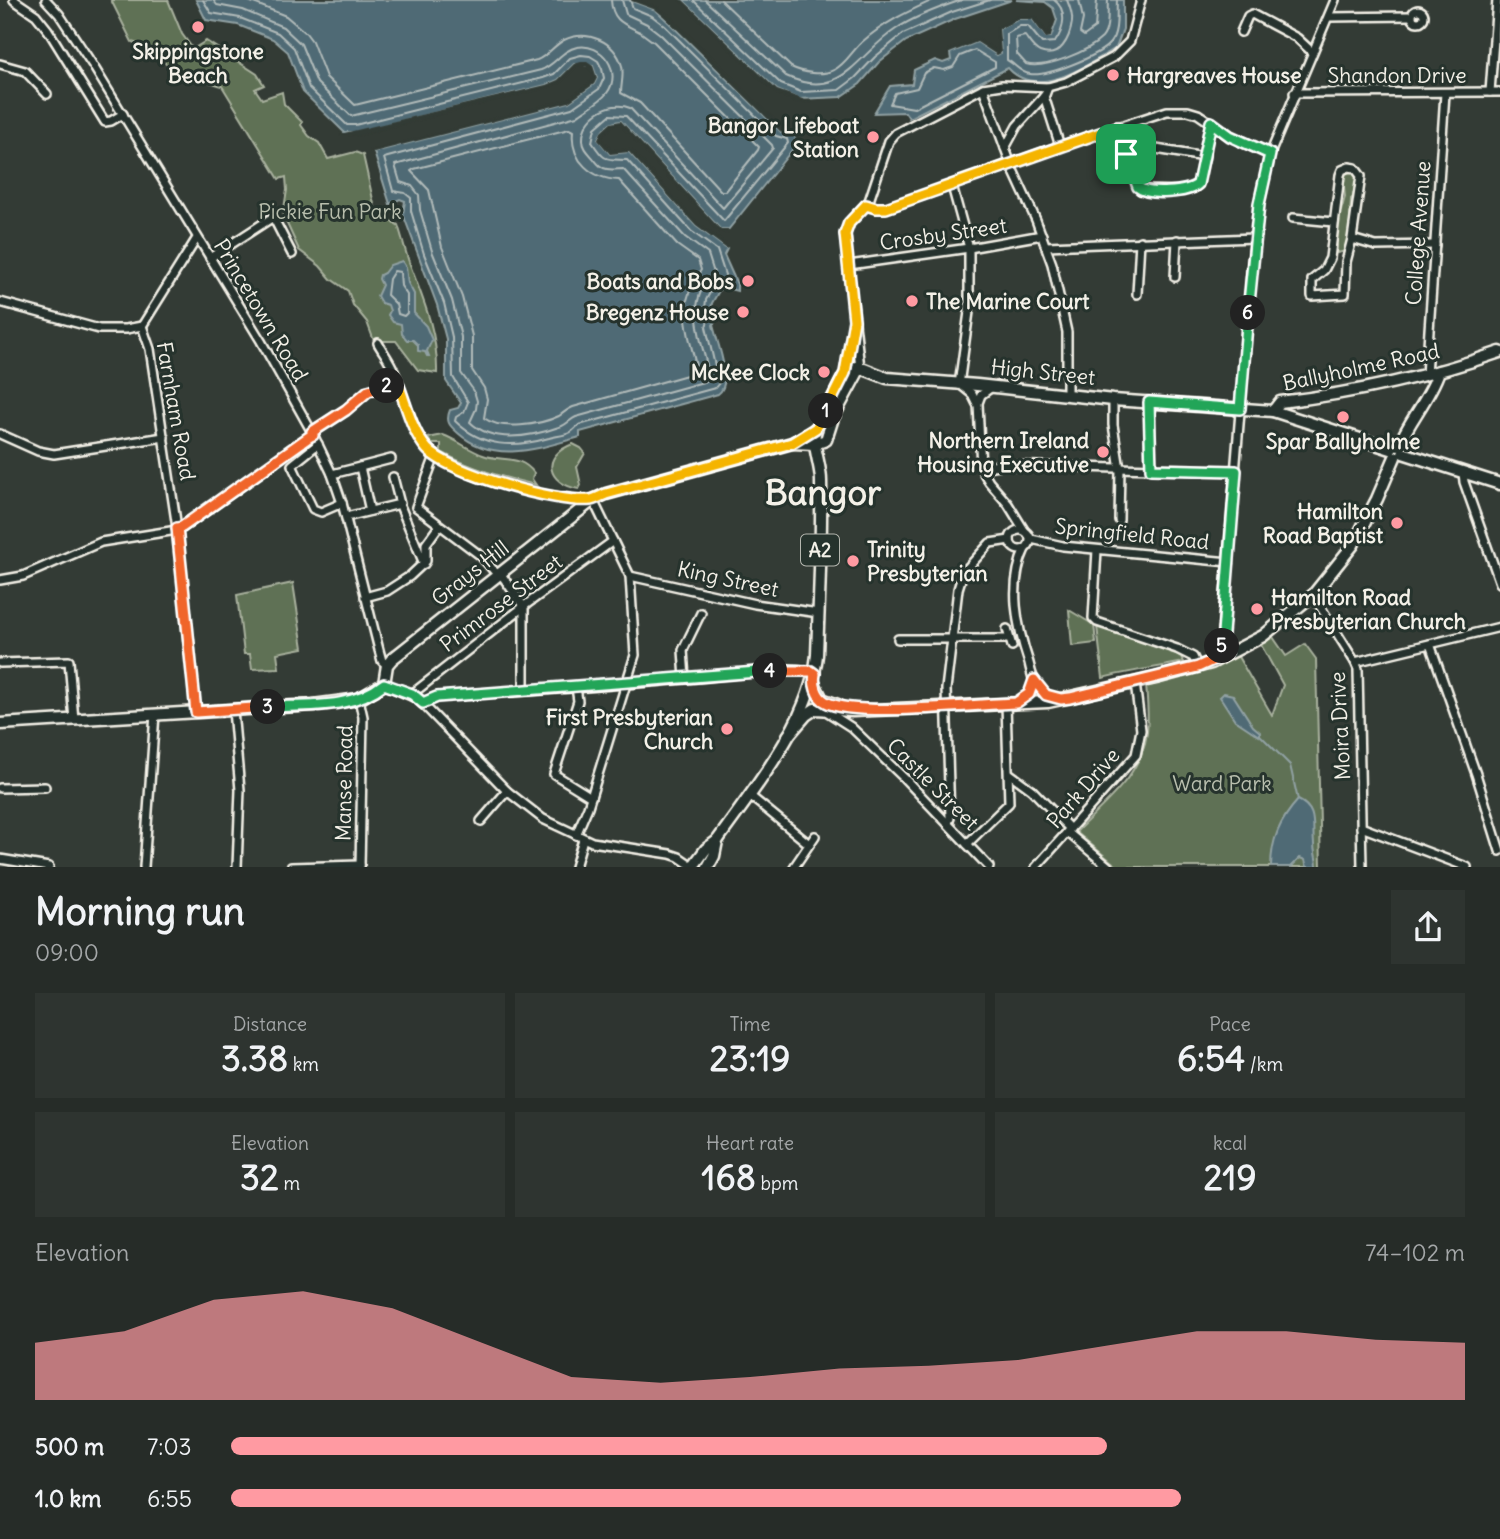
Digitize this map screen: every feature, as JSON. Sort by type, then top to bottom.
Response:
[{"type":"main road","name":"Ballyholme Road","points":[[1273,411],[1280,402],[1349,393],[1426,375],[1500,352]]},
{"type":"main road","points":[[850,368],[860,368],[833,418],[827,439],[815,444],[792,443],[816,428],[845,373],[850,368]]},
{"type":"main road","name":"High Street","points":[[860,368],[887,379],[1113,400],[1273,411]]},
{"type":"main road","points":[[788,736],[806,715],[819,709],[858,710],[1048,702],[1198,667],[1263,636],[1313,595],[1353,545],[1377,499],[1397,451],[1424,398],[1433,388],[1439,371]]},
{"type":"main road","points":[[1424,398],[1426,375]]},
{"type":"main road","points":[[1273,411],[1500,482]]},
{"type":"main road","name":"A2","points":[[692,866],[706,849],[717,841],[788,736],[814,677],[821,477],[815,444],[816,428]]},
{"type":"main road","name":"Grays Hill","points":[[387,665],[593,500],[606,494],[792,443]]},
{"type":"main road","points":[[0,724],[233,710],[359,699],[384,684],[387,665]]},
{"type":"main road","points":[[814,677],[818,695],[826,702],[858,710]]},
{"type":"main road","name":"A2","points":[[708,867],[717,841]]},
{"type":"street","points":[[14,0],[36,15],[48,30],[105,122],[122,114]]},
{"type":"street","name":"Princetown Road","points":[[46,0],[71,31],[122,114],[261,341],[318,444],[342,503],[382,661],[387,665]]},
{"type":"street","points":[[860,368],[846,229],[871,196],[889,141],[896,133],[983,88],[1002,85],[1048,87],[1066,82],[1114,57],[1129,44],[1135,30],[1141,0]]},
{"type":"street","points":[[1226,654],[1222,635],[1259,204],[1270,154],[1335,0]]},
{"type":"street","points":[[1490,92],[1498,2]]},
{"type":"street","points":[[1241,32],[1248,16],[1252,14],[1297,38],[1312,52]]},
{"type":"street","points":[[1329,17],[1411,16]]},
{"type":"street","points":[[0,64],[25,71],[47,94]]},
{"type":"street","points":[[1005,148],[1017,126],[1044,96],[1048,87]]},
{"type":"street","points":[[983,88],[1011,164],[1046,246],[1066,326],[1067,394]]},
{"type":"street","name":"Shandon Drive","points":[[1294,93],[1500,92]]},
{"type":"street","name":"College Avenue","points":[[1426,375],[1445,93]]},
{"type":"street","points":[[1044,96],[1060,146]]},
{"type":"street","points":[[866,205],[886,208],[1060,146],[1160,113],[1177,110],[1198,114],[1230,136],[1270,154]]},
{"type":"street","points":[[1117,127],[1138,187],[1148,192],[1182,191],[1194,188],[1200,179],[1211,122]]},
{"type":"street","points":[[1126,154],[1144,147],[1204,158]]},
{"type":"street","points":[[1349,167],[1355,167],[1361,177],[1352,239],[1346,262],[1345,294],[1312,296],[1312,280],[1324,270],[1330,258],[1340,175],[1342,170],[1349,167]]},
{"type":"street","points":[[952,186],[969,248],[969,312],[960,385],[972,394],[979,408]]},
{"type":"street","points":[[210,258],[273,217],[292,254]]},
{"type":"street","points":[[1293,218],[1334,222]]},
{"type":"street","name":"Crosby Street","points":[[849,265],[1042,235]]},
{"type":"street","points":[[0,302],[99,329],[142,326],[197,237]]},
{"type":"street","points":[[1046,246],[1254,238]]},
{"type":"street","points":[[1352,239],[1376,246],[1435,245]]},
{"type":"street","points":[[1175,277],[1177,240]]},
{"type":"street","points":[[1137,294],[1140,242]]},
{"type":"street","points":[[845,373],[854,320]]},
{"type":"street","name":"Farnham Road","points":[[142,326],[150,349],[177,529],[196,712]]},
{"type":"street","points":[[378,343],[391,365],[418,435],[428,450],[482,479],[570,498],[593,500],[630,576],[635,655],[591,797],[575,867]]},
{"type":"street","points":[[0,580],[23,576],[97,543],[182,527],[346,410],[368,391],[398,384]]},
{"type":"street","points":[[992,387],[981,395],[979,408],[981,468],[1031,539],[1018,568],[1015,608],[1034,680],[1046,695],[1061,699]]},
{"type":"street","points":[[1113,400],[1113,425],[1120,469],[1119,520]]},
{"type":"street","points":[[1149,402],[1151,469]]},
{"type":"street","points":[[0,435],[38,451],[54,454],[164,437]]},
{"type":"street","points":[[318,444],[292,465],[313,509],[321,512],[342,503]]},
{"type":"street","points":[[435,456],[416,507],[481,556],[500,574],[524,607],[524,691]]},
{"type":"street","points":[[332,474],[391,460]]},
{"type":"street","points":[[981,468],[998,465],[1236,471]]},
{"type":"street","points":[[360,467],[370,510]]},
{"type":"street","points":[[1463,472],[1464,482],[1500,583]]},
{"type":"street","points":[[346,517],[400,504],[393,477]]},
{"type":"street","points":[[401,508],[424,564]]},
{"type":"street","points":[[365,597],[396,587],[424,564],[428,556],[426,544],[439,526]]},
{"type":"street","points":[[1010,540],[1015,531],[1024,530]]},
{"type":"street","name":"Springfield Road","points":[[1031,539],[1097,550],[1229,562]]},
{"type":"street","points":[[1010,540],[1016,549],[1025,549]]},
{"type":"street","points":[[948,823],[946,706],[958,589],[963,573],[990,543],[1010,540]]},
{"type":"street","name":"Primrose Street","points":[[412,694],[613,541]]},
{"type":"street","points":[[1097,550],[1093,618],[1097,622],[1177,649],[1193,657],[1198,667]]},
{"type":"street","name":"King Street","points":[[630,576],[755,604],[818,613]]},
{"type":"street","name":"Moira Drive","points":[[1313,595],[1355,662],[1359,688],[1362,867]]},
{"type":"street","points":[[685,679],[683,650],[701,613]]},
{"type":"street","points":[[1355,662],[1500,627]]},
{"type":"street","points":[[898,639],[1011,642],[1007,629]]},
{"type":"street","points":[[1430,644],[1500,851]]},
{"type":"street","points":[[0,663],[69,661],[74,720]]},
{"type":"street","points":[[423,703],[433,698],[784,670],[811,671],[814,677]]},
{"type":"street","points":[[967,844],[1009,803],[1011,703],[1029,694],[1034,680]]},
{"type":"street","name":"Park Drive","points":[[1036,867],[1136,755],[1141,730],[1135,683]]},
{"type":"street","points":[[384,684],[412,694],[423,703],[507,791],[530,810],[580,837],[679,857],[692,866]]},
{"type":"street","points":[[576,687],[578,701],[554,774],[591,797]]},
{"type":"street","name":"Manse Road","points":[[359,699],[363,717],[360,866]]},
{"type":"street","name":"Castle Street","points":[[819,709],[851,726],[989,867]]},
{"type":"street","points":[[233,710],[240,790],[237,867]]},
{"type":"street","points":[[851,726],[849,719],[858,710]]},
{"type":"street","points":[[144,867],[155,715]]},
{"type":"street","points":[[1009,773],[1032,790],[1069,831],[1108,867]]},
{"type":"street","points":[[0,788],[45,787]]},
{"type":"street","points":[[481,821],[507,791]]},
{"type":"street","points":[[749,795],[809,844]]},
{"type":"street","points":[[1361,827],[1467,867]]},
{"type":"street","points":[[793,867],[815,836]]},
{"type":"street","points":[[0,859],[49,867]]},
{"type":"street","points":[[291,867],[360,866]]},
{"type":"green space","name":"Pickie Fun Park","points":[[111,0],[168,0],[182,34],[193,49],[206,41],[257,74],[264,85],[255,89],[262,99],[282,92],[284,104],[302,122],[301,125],[309,136],[319,143],[328,159],[355,152],[363,155],[376,213],[398,225],[432,330],[437,373],[418,370],[396,341],[374,341],[367,322],[353,305],[348,291],[299,250],[283,215],[286,177],[279,179],[222,86],[177,72],[165,63],[154,49],[132,42]]},
{"type":"green space","points":[[1351,170],[1357,175],[1351,199],[1352,221],[1346,251],[1337,253],[1335,242],[1339,213],[1345,197],[1343,177],[1346,171]]},
{"type":"green space","points":[[443,435],[483,455],[523,463],[534,473],[532,479],[536,485],[487,472],[441,452],[441,444],[431,444],[428,438]]},
{"type":"green space","points":[[573,444],[585,453],[577,467],[581,485],[579,489],[560,482],[552,469],[556,455]]},
{"type":"green space","points":[[293,583],[303,648],[277,653],[279,668],[252,669],[250,654],[244,654],[237,595]]},
{"type":"green space","points":[[1069,610],[1094,625],[1096,643],[1072,646]]},
{"type":"green space","points":[[1097,626],[1174,653],[1184,662],[1103,678]]},
{"type":"green space","name":"Ward Park","points":[[1273,637],[1286,656],[1305,644],[1316,659],[1321,867],[1118,867],[1076,832],[1120,788],[1137,763],[1147,733],[1146,684],[1237,655],[1272,715],[1283,685],[1260,643]]},
{"type":"water","points":[[196,0],[629,0],[656,10],[781,132],[795,132],[796,145],[728,230],[721,230],[621,121],[607,126],[598,139],[610,154],[629,152],[696,226],[727,249],[724,255],[737,284],[737,291],[720,289],[711,309],[720,314],[713,325],[725,372],[723,389],[718,394],[580,432],[580,437],[533,449],[487,449],[458,433],[448,421],[450,410],[458,408],[461,403],[446,381],[446,339],[437,305],[403,214],[405,201],[400,199],[390,204],[374,152],[569,102],[594,84],[597,78],[593,66],[574,64],[558,80],[546,85],[356,132],[344,132],[303,92],[288,52],[273,39],[238,25],[206,20]]},
{"type":"water","points":[[683,0],[1012,0],[955,19],[906,41],[879,62],[860,84],[841,97],[799,99],[777,90]]},
{"type":"water","points":[[1016,0],[1123,0],[1123,29],[1116,48],[1062,77],[1033,81],[1020,77],[1008,68],[909,118],[905,112],[874,113],[890,86],[912,84],[914,70],[935,60],[943,63],[951,60],[950,53],[977,42],[997,55],[1001,53],[999,29],[1019,19],[1032,19],[1046,37],[1051,37],[1057,20],[1053,8],[1045,2]]},
{"type":"water","points":[[402,261],[414,294],[414,313],[426,326],[432,340],[427,351],[429,356],[418,351],[418,345],[413,340],[407,340],[402,334],[401,324],[393,322],[388,315],[388,305],[381,303],[377,296],[382,285],[380,275],[390,265]]},
{"type":"water","points":[[1224,693],[1233,695],[1253,726],[1260,732],[1259,736],[1235,720],[1220,697]]},
{"type":"water","points":[[1298,800],[1309,808],[1313,819],[1317,867],[1307,867],[1305,860],[1300,858],[1291,867],[1271,867],[1278,831]]},
{"type":"pier","points":[[629,0],[639,0],[657,7],[670,16],[783,128],[797,130],[800,145],[796,145],[795,132],[781,132],[667,19],[656,10]]},
{"type":"pier","points":[[679,0],[683,0],[777,90],[811,102],[798,103],[775,93]]},
{"type":"pier","points":[[1018,16],[1034,16],[1048,34],[1052,21],[1051,37],[1046,38],[1032,19],[1019,19],[999,29],[1001,53],[997,55],[977,42],[947,54],[949,50],[977,39],[998,51],[996,27]]},
{"type":"pier","points":[[581,62],[593,66],[597,78],[594,84],[569,102],[370,151],[568,99],[592,81],[593,73],[586,66],[576,67],[560,83],[546,88],[357,136],[340,134],[546,85],[558,80],[574,64]]},
{"type":"pier","points":[[621,121],[721,230],[728,230],[728,234],[719,232],[620,124],[614,125],[602,139],[612,150],[631,149],[698,224],[727,245],[727,249],[696,226],[629,152],[610,154],[598,140],[601,132],[611,123]]},
{"type":"waterway","points":[[1259,734],[1290,765],[1298,800]]},
{"type":"place","name":"Skippingstone Beach","points":[[198,27]]},
{"type":"place","name":"Hargreaves House","points":[[1113,75]]},
{"type":"place","name":"Bangor Lifeboat Station","points":[[873,137]]},
{"type":"place","name":"Boats and Bobs","points":[[748,281]]},
{"type":"place","name":"The Marine Court","points":[[912,301]]},
{"type":"place","name":"Bregenz House","points":[[743,312]]},
{"type":"place","name":"McKee Clock","points":[[824,372]]},
{"type":"place","name":"Spar Ballyholme","points":[[1343,417]]},
{"type":"place","name":"Northern Ireland Housing Executive","points":[[1103,452]]},
{"type":"place","name":"Hamilton Road Baptist","points":[[1397,523]]},
{"type":"place","name":"Trinity Presbyterian","points":[[853,561]]},
{"type":"place","name":"Hamilton Road Presbyterian Church","points":[[1257,609]]},
{"type":"place","name":"First Presbyterian Church","points":[[727,729]]},
{"type":"district","name":"Bangor","points":[[823,492]]},
{"type":"route","points":[[1211,122],[1230,136],[1270,154],[1254,238],[1240,409],[1149,402],[1151,469],[1236,471],[1222,635],[1226,654],[1211,663],[1061,699],[1046,695],[1034,680],[1029,694],[1016,703],[862,710],[826,702],[818,695],[813,681],[815,674],[811,671],[784,670],[437,697],[423,703],[412,694],[384,684],[370,694],[348,702],[196,712],[177,528],[313,435],[312,432],[346,410],[368,391],[398,384],[425,446],[435,456],[460,470],[482,479],[581,500],[593,500],[606,494],[792,443],[816,428],[841,386],[854,320],[845,234],[849,223],[866,205],[886,208],[1117,127],[1126,154],[1138,187],[1148,192],[1182,191],[1198,184],[1211,122]]}]
